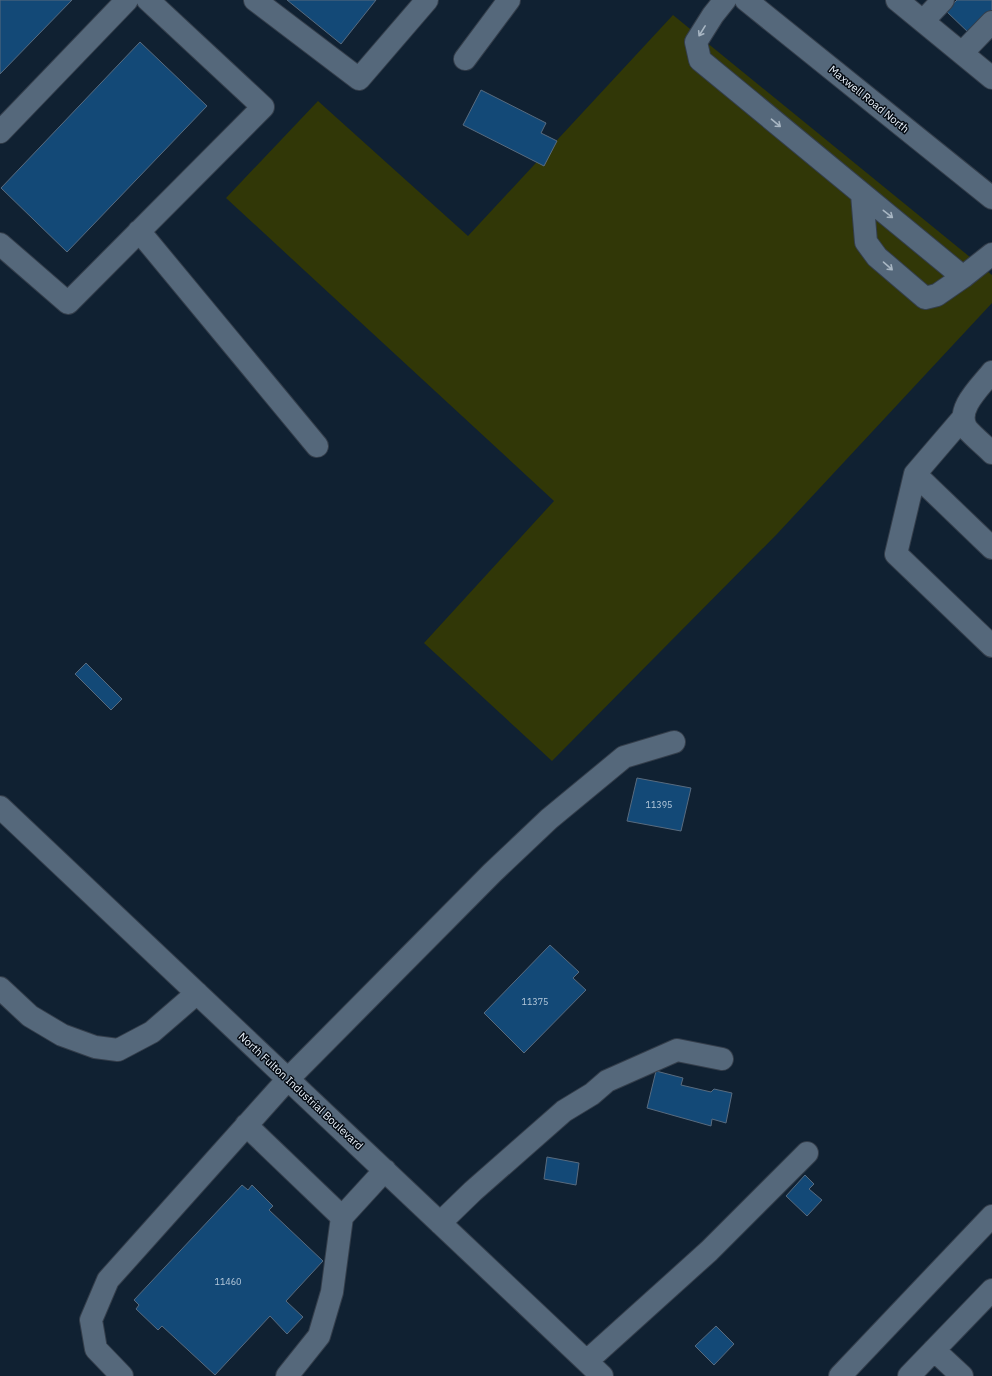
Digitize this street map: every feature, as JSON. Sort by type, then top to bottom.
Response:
[{"type":"street","points":[[0,132],[127,0]]},
{"type":"street","points":[[0,244],[68,303],[263,107],[148,0]]},
{"type":"street","points":[[255,0],[359,79],[427,0]]},
{"type":"street","points":[[465,59],[508,0]]},
{"type":"street","points":[[725,0],[713,15],[696,42],[700,60],[963,277]]},
{"type":"street","name":"Maxwell Road North","points":[[746,0],[992,198]]},
{"type":"street","points":[[897,0],[992,78]]},
{"type":"street","points":[[923,21],[943,0]]},
{"type":"street","points":[[962,53],[992,22]]},
{"type":"street","points":[[862,194],[866,242],[877,257],[925,298],[937,295],[992,254]]},
{"type":"street","points":[[139,231],[317,446]]},
{"type":"street","points":[[992,372],[967,404],[963,418],[915,474],[896,554],[992,646]]},
{"type":"street","points":[[963,418],[967,428],[992,453]]},
{"type":"street","points":[[915,474],[992,548]]},
{"type":"street","points":[[122,1376],[96,1349],[91,1320],[108,1280],[288,1079],[492,873],[549,819],[624,757],[674,742]]},
{"type":"street","name":"North Fulton Industrial Boulevard","points":[[0,807],[602,1376]]},
{"type":"street","points":[[0,988],[30,1016],[62,1035],[95,1047],[118,1050],[152,1032],[197,993]]},
{"type":"street","points":[[440,1223],[473,1191],[564,1111],[592,1094],[607,1081],[677,1050],[722,1059]]},
{"type":"street","points":[[246,1125],[342,1217]]},
{"type":"street","points":[[587,1361],[709,1251],[807,1153]]},
{"type":"street","points":[[287,1376],[319,1336],[332,1292],[342,1217],[385,1170]]},
{"type":"street","points":[[840,1376],[992,1216]]},
{"type":"street","points":[[909,1376],[992,1290]]},
{"type":"street","points":[[934,1350],[962,1376]]},
{"type":"green space","points":[[673,15],[992,275],[992,303],[777,534],[552,761],[424,643],[554,501],[226,198],[318,101],[468,236]]},
{"type":"building","points":[[0,0],[72,0],[0,74]]},
{"type":"building","points":[[287,0],[376,0],[341,44]]},
{"type":"building","points":[[957,0],[992,0],[992,13],[971,35],[946,11]]},
{"type":"building","points":[[140,42],[207,106],[67,252],[1,188]]},
{"type":"building","points":[[481,90],[546,123],[541,133],[557,141],[544,166],[463,125]]},
{"type":"building","points":[[86,663],[122,699],[111,710],[75,674]]},
{"type":"building","points":[[637,778],[691,788],[681,831],[627,821]]},
{"type":"building","points":[[550,945],[579,972],[573,978],[586,990],[524,1053],[484,1013]]},
{"type":"building","points":[[656,1071],[683,1078],[681,1085],[711,1092],[714,1089],[732,1093],[726,1123],[712,1119],[711,1126],[647,1108]]},
{"type":"building","points":[[547,1157],[579,1163],[576,1185],[544,1179]]},
{"type":"building","points":[[805,1175],[814,1184],[809,1189],[822,1200],[807,1216],[786,1196]]},
{"type":"building","points":[[242,1185],[248,1190],[252,1185],[273,1206],[269,1210],[323,1261],[286,1301],[303,1317],[287,1334],[270,1316],[215,1375],[162,1326],[158,1330],[136,1309],[139,1305],[134,1300]]},
{"type":"building","points":[[716,1326],[734,1344],[714,1365],[695,1346]]}]
